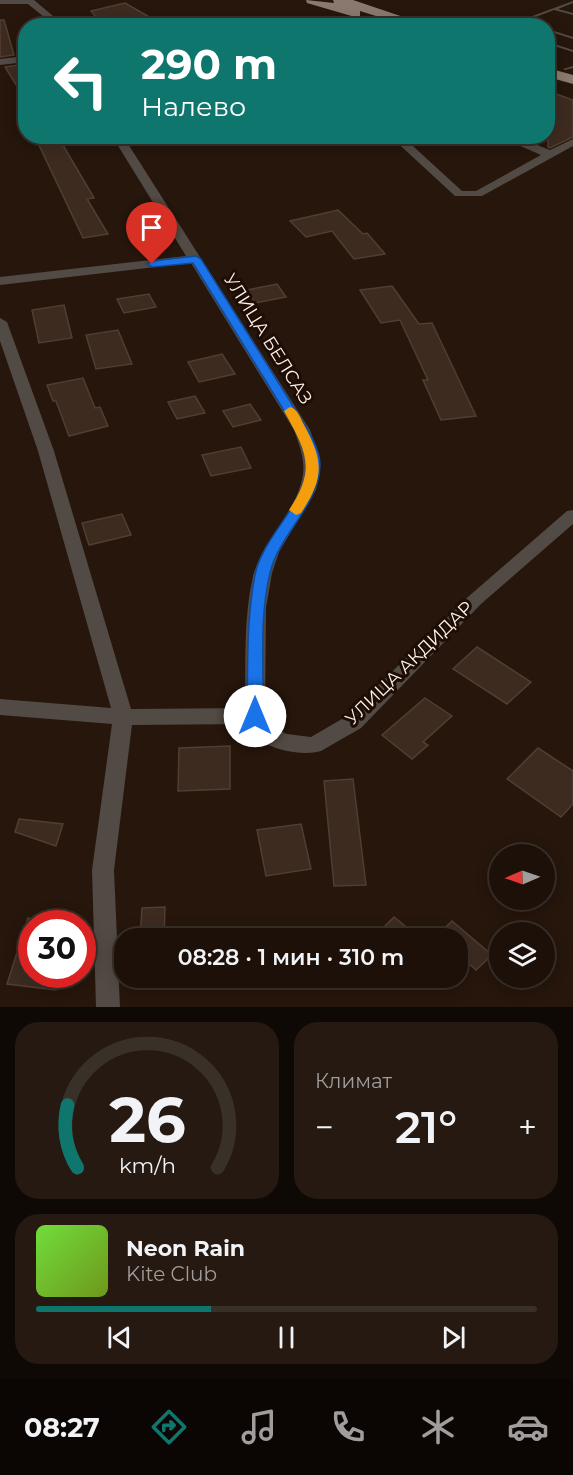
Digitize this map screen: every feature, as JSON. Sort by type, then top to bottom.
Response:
[{"type":"main road","points":[[312,0],[370,18]]},
{"type":"main road","points":[[339,0],[398,18]]},
{"type":"main road","points":[[555,66],[571,72]]},
{"type":"main road","points":[[555,72],[571,72]]},
{"type":"street","points":[[0,1],[30,1],[51,18]]},
{"type":"street","points":[[0,62],[18,60]]},
{"type":"street","points":[[404,144],[459,194],[478,195],[573,142]]},
{"type":"street","name":"УЛИЦА БЕЛСАЗ","points":[[122,144],[196,259],[302,430],[310,447],[313,465],[307,493],[273,546],[263,572],[258,603],[255,716]]},
{"type":"street","points":[[523,144],[549,154]]},
{"type":"street","points":[[0,281],[196,259]]},
{"type":"street","points":[[0,322],[46,451],[123,717],[103,870],[108,1007]]},
{"type":"street","name":"УЛИЦА АКДИДАР","points":[[255,716],[269,735],[285,742],[314,745],[354,722],[474,600],[573,516]]},
{"type":"street","points":[[0,707],[123,717],[255,716]]},
{"type":"lane","points":[[528,18],[573,2]]},
{"type":"lane","points":[[553,9],[573,14]]},
{"type":"lane","points":[[555,32],[573,38]]},
{"type":"lane","points":[[555,45],[573,51]]},
{"type":"building","points":[[125,3],[151,18],[97,18],[91,11]]},
{"type":"building","points":[[0,20],[4,20],[14,55],[0,57]]},
{"type":"building","points":[[18,65],[18,88],[5,67]]},
{"type":"building","points":[[555,94],[573,100],[573,137],[548,147],[548,144],[555,144]]},
{"type":"building","points":[[38,144],[62,144],[94,198],[87,199],[108,234],[83,238]]},
{"type":"building","points":[[338,210],[363,234],[367,233],[385,254],[354,259],[332,231],[306,237],[290,221]]},
{"type":"building","points":[[277,284],[286,297],[255,303],[247,290]]},
{"type":"building","points":[[392,286],[419,324],[432,323],[476,416],[441,420],[423,380],[428,380],[400,320],[381,323],[360,290]]},
{"type":"building","points":[[149,294],[156,307],[124,313],[117,299]]},
{"type":"building","points":[[64,305],[72,338],[39,343],[32,310]]},
{"type":"building","points":[[118,330],[132,364],[96,369],[86,335]]},
{"type":"building","points":[[222,354],[235,374],[199,382],[188,362]]},
{"type":"building","points":[[83,378],[95,408],[100,407],[108,426],[69,436],[56,401],[53,401],[47,385]]},
{"type":"building","points":[[195,396],[205,413],[177,419],[168,402]]},
{"type":"building","points":[[250,404],[261,420],[233,427],[223,411]]},
{"type":"building","points":[[241,447],[251,468],[211,476],[202,455]]},
{"type":"building","points":[[122,514],[131,535],[89,545],[82,523]]},
{"type":"building","points":[[477,647],[531,682],[507,704],[453,669]]},
{"type":"building","points":[[425,698],[452,716],[423,742],[428,745],[412,759],[382,735]]},
{"type":"building","points":[[230,746],[230,789],[178,791],[179,748]]},
{"type":"building","points":[[538,748],[573,771],[573,804],[561,817],[507,779]]},
{"type":"building","points":[[353,779],[366,885],[334,886],[324,781]]},
{"type":"building","points":[[19,819],[63,824],[56,846],[15,832]]},
{"type":"building","points":[[301,824],[311,869],[266,876],[257,830]]},
{"type":"building","points":[[165,907],[164,928],[141,928],[142,908]]},
{"type":"building","points":[[394,917],[408,928],[383,928]]},
{"type":"building","points":[[452,921],[460,928],[445,928]]},
{"type":"building","points":[[468,935],[489,952],[489,958],[476,970],[468,963]]},
{"type":"building","points":[[18,949],[18,985],[7,984]]},
{"type":"slow traffic","points":[[290,411],[310,447],[313,465],[312,479],[307,493],[296,510]]},
{"type":"route","points":[[152,264],[196,259],[302,430],[310,447],[313,465],[312,479],[307,493],[273,546],[263,572],[258,603],[255,716]]}]
